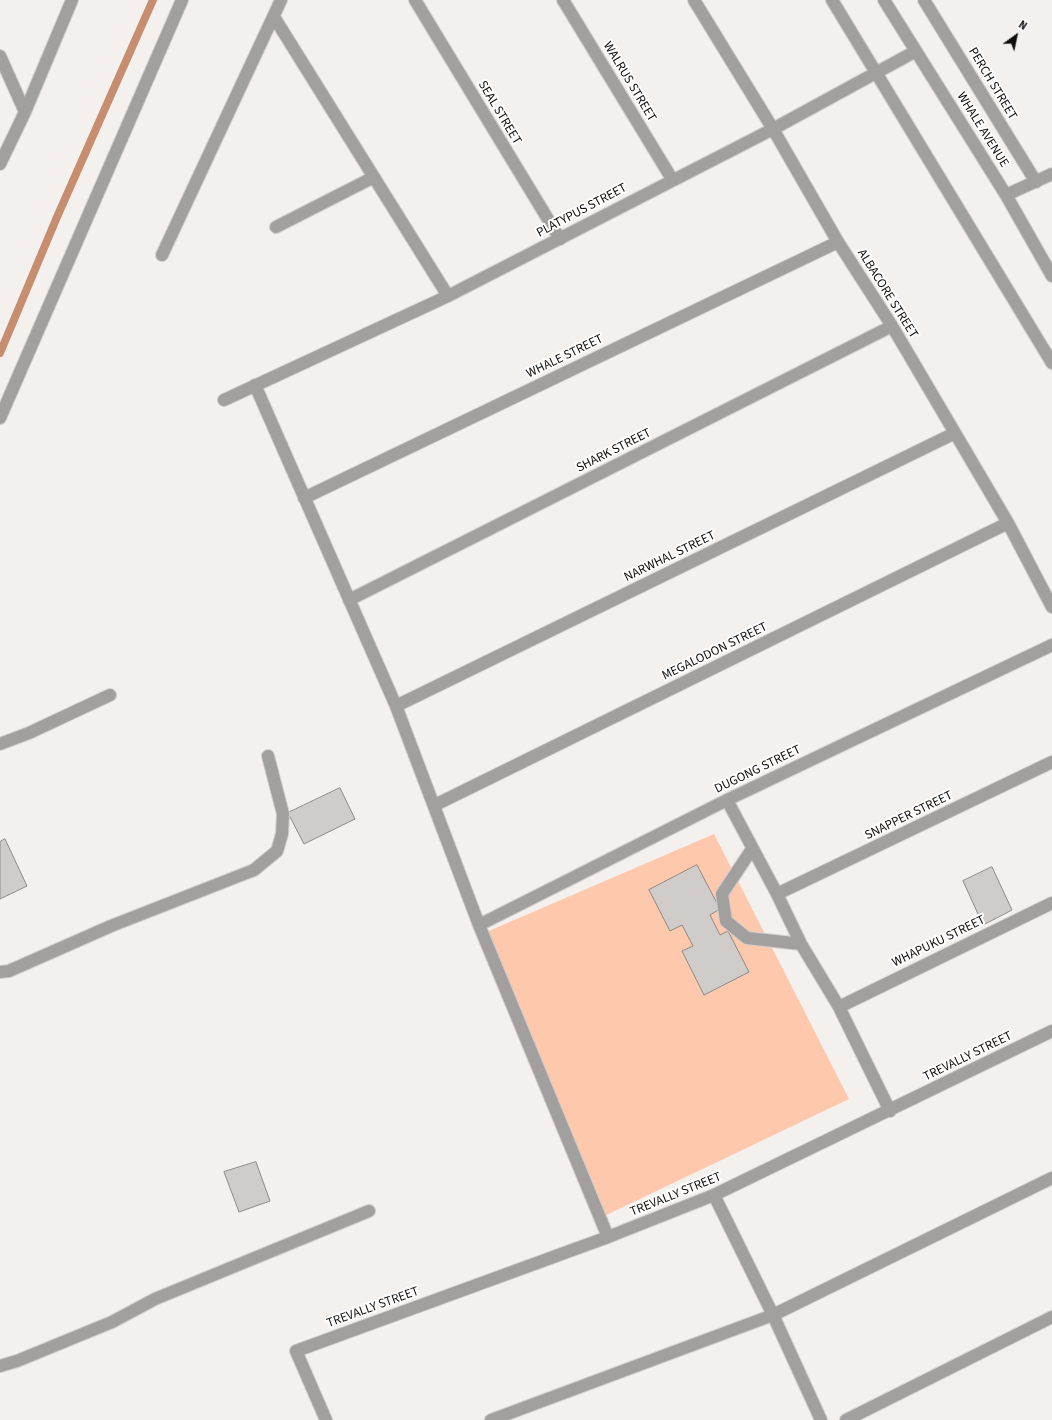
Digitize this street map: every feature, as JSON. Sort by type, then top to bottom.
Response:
[{"type":"street","points":[[0,164],[25,112],[72,0]]},
{"type":"street","points":[[0,418],[182,0]]},
{"type":"street","points":[[162,255],[281,0]]},
{"type":"street","name":"SEAL STREET","points":[[415,0],[560,240]]},
{"type":"street","name":"WALRUS STREET","points":[[563,0],[672,179]]},
{"type":"street","name":"ALBACORE STREET","points":[[694,0],[773,129],[838,242],[892,326],[1008,523],[1052,607]]},
{"type":"street","points":[[832,0],[1052,362]]},
{"type":"street","name":"WHALE AVENUE","points":[[884,0],[1006,195],[1052,276]]},
{"type":"street","name":"PERCH STREET","points":[[924,0],[1036,182]]},
{"type":"street","points":[[274,17],[448,296]]},
{"type":"street","name":"PLATYPUS STREET","points":[[224,400],[448,296],[560,240],[672,179],[773,129],[916,51]]},
{"type":"street","points":[[0,56],[25,112]]},
{"type":"street","points":[[1006,195],[1052,174]]},
{"type":"street","points":[[276,227],[374,177]]},
{"type":"street","name":"WHALE STREET","points":[[304,498],[838,242]]},
{"type":"street","name":"SHARK STREET","points":[[349,600],[892,326]]},
{"type":"street","points":[[255,385],[396,706],[435,805],[479,925],[608,1237]]},
{"type":"street","name":"NARWHAL STREET","points":[[396,706],[955,433]]},
{"type":"street","name":"MEGALODON STREET","points":[[435,805],[1008,523]]},
{"type":"street","name":"DUGONG STREET","points":[[479,925],[727,800],[1052,645]]},
{"type":"street","points":[[0,744],[29,733],[110,695]]},
{"type":"street","points":[[0,972],[9,972],[111,926],[254,870],[277,851],[282,834],[283,814],[268,756]]},
{"type":"street","name":"SNAPPER STREET","points":[[777,894],[1052,762]]},
{"type":"street","points":[[727,800],[777,894],[801,944],[839,1007],[890,1111]]},
{"type":"street","points":[[752,849],[722,894],[726,921],[747,938],[801,944]]},
{"type":"street","name":"WHAPUKU STREET","points":[[839,1007],[1052,903]]},
{"type":"street","name":"TREVALLY STREET","points":[[326,1420],[296,1351],[608,1237],[714,1195],[890,1111],[1052,1031]]},
{"type":"street","points":[[491,1420],[773,1315],[1052,1178]]},
{"type":"street","points":[[714,1195],[773,1315],[821,1420]]},
{"type":"street","points":[[0,1366],[112,1322],[155,1299],[369,1211]]},
{"type":"street","points":[[846,1420],[1052,1318]]},
{"type":"shaded area","points":[[714,834],[849,1099],[598,1219],[484,933]]},
{"type":"building","points":[[340,788],[355,819],[304,844],[288,813]]},
{"type":"building","points":[[5,839],[27,886],[0,899],[0,842]]},
{"type":"building","points":[[697,865],[720,909],[710,915],[720,935],[728,931],[749,972],[704,995],[682,951],[693,946],[682,925],[670,931],[649,890]]},
{"type":"building","points":[[992,867],[1012,910],[983,925],[963,881]]},
{"type":"building","points":[[256,1162],[270,1201],[239,1212],[224,1172]]},
{"type":"waterway","points":[[0,353],[57,217],[153,0]]}]
